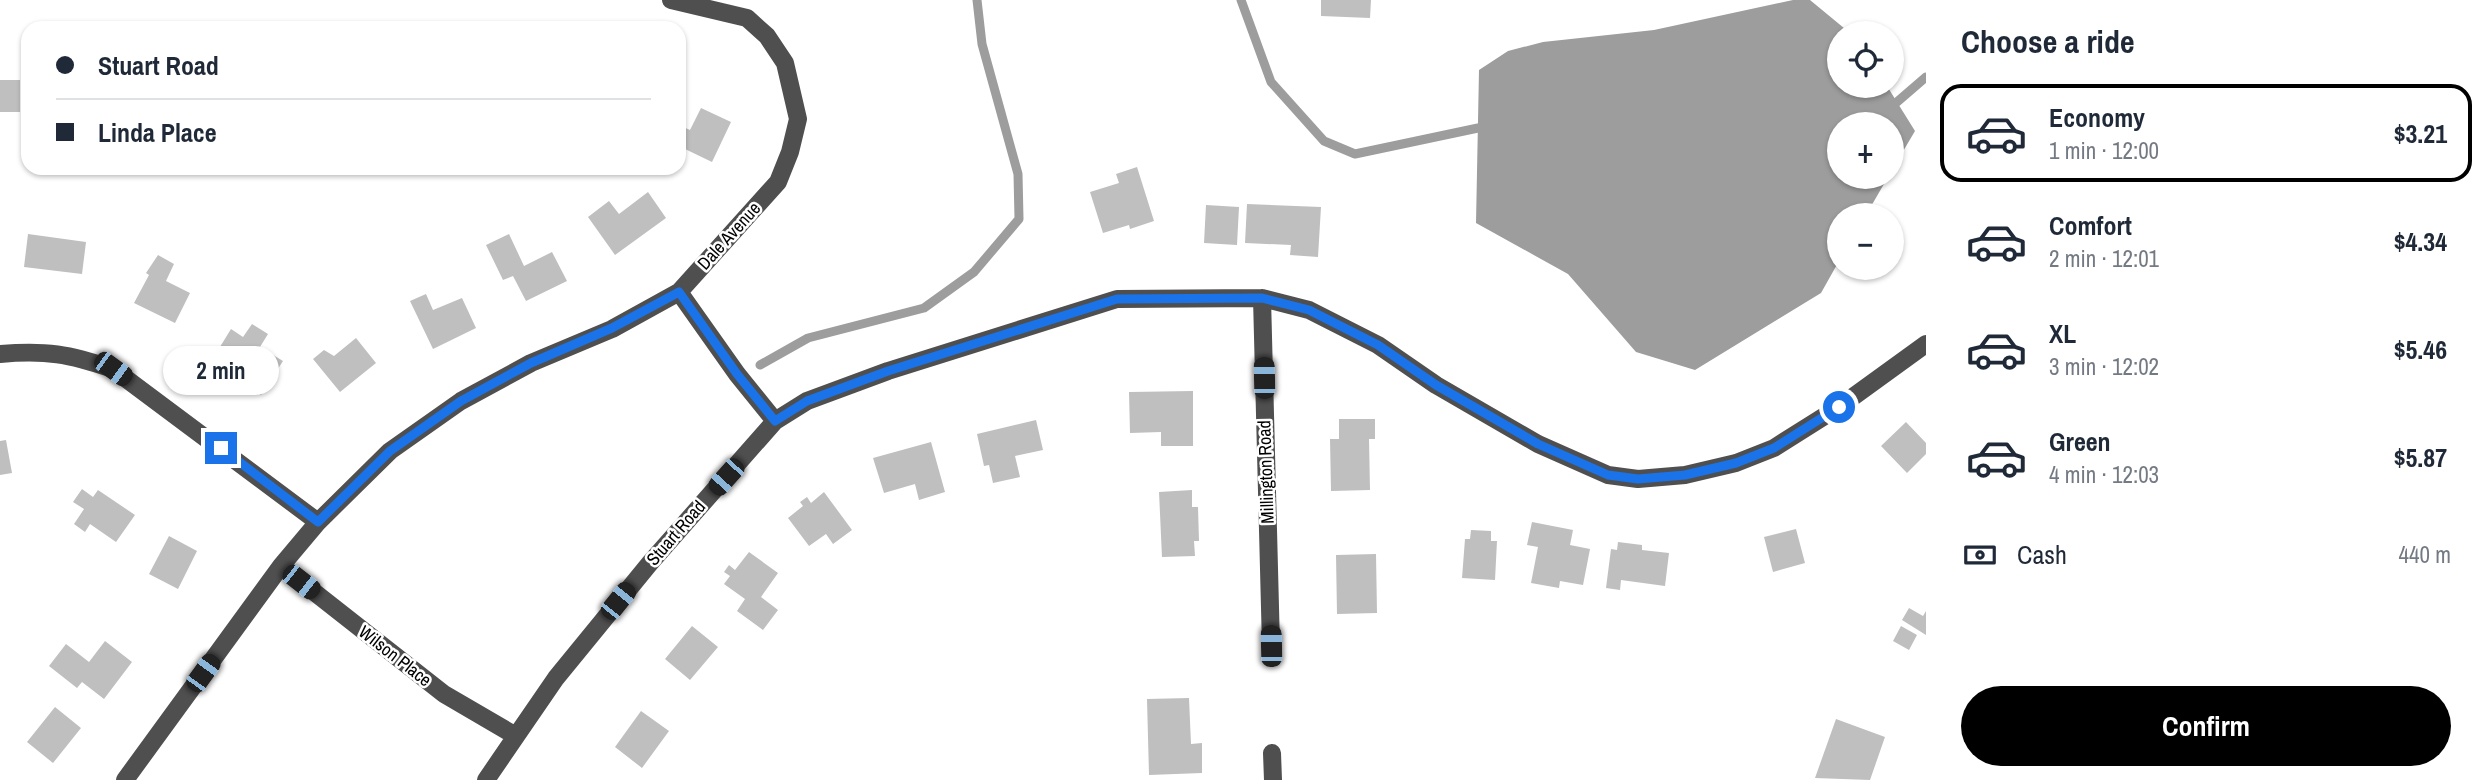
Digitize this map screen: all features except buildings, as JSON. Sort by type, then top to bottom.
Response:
[{"type":"street","name":"Dale Avenue","points":[[125,780],[281,566],[318,522],[390,451],[461,401],[531,363],[612,328],[679,292],[778,182],[790,152],[798,119],[785,63],[767,36],[747,18],[671,0]]},
{"type":"street","points":[[679,292],[737,374],[775,421]]},
{"type":"street","name":"Stuart Road","points":[[486,780],[556,678],[650,563],[775,421],[807,401],[888,371],[1117,299],[1262,298],[1309,310],[1378,345],[1436,385],[1538,444],[1608,475],[1638,479],[1685,475],[1736,463],[1774,448],[1839,407],[1926,344]]},
{"type":"street","name":"Millington Road","points":[[1262,298],[1271,646]]},
{"type":"street","points":[[0,354],[36,351],[78,357],[113,369],[318,522]]},
{"type":"street","name":"Wilson Place","points":[[281,566],[444,694],[516,736]]},
{"type":"street","points":[[1272,753],[1273,780]]},
{"type":"shaded area","points":[[1793,0],[1810,0],[1835,21],[1827,21],[1827,98],[1894,98],[1903,112],[1827,112],[1827,189],[1881,189],[1873,203],[1827,203],[1828,280],[1821,293],[1695,370],[1636,352],[1568,274],[1476,223],[1479,70],[1508,51],[1543,42],[1654,30]]},
{"type":"shaded area","points":[[1904,113],[1915,131],[1904,150]]},
{"type":"waterway","points":[[760,365],[808,338],[924,308],[974,272],[1019,219],[1018,174],[982,44],[977,0]]},
{"type":"waterway","points":[[1241,0],[1271,82],[1324,141],[1355,154],[1478,128]]},
{"type":"waterway","points":[[1897,102],[1926,77]]},
{"type":"route","points":[[221,448],[318,522],[390,451],[461,401],[531,363],[612,328],[679,292],[737,374],[775,421],[807,401],[888,371],[1117,299],[1262,298],[1309,310],[1378,345],[1436,385],[1538,444],[1608,475],[1638,479],[1685,475],[1736,463],[1774,448],[1839,407]]}]
